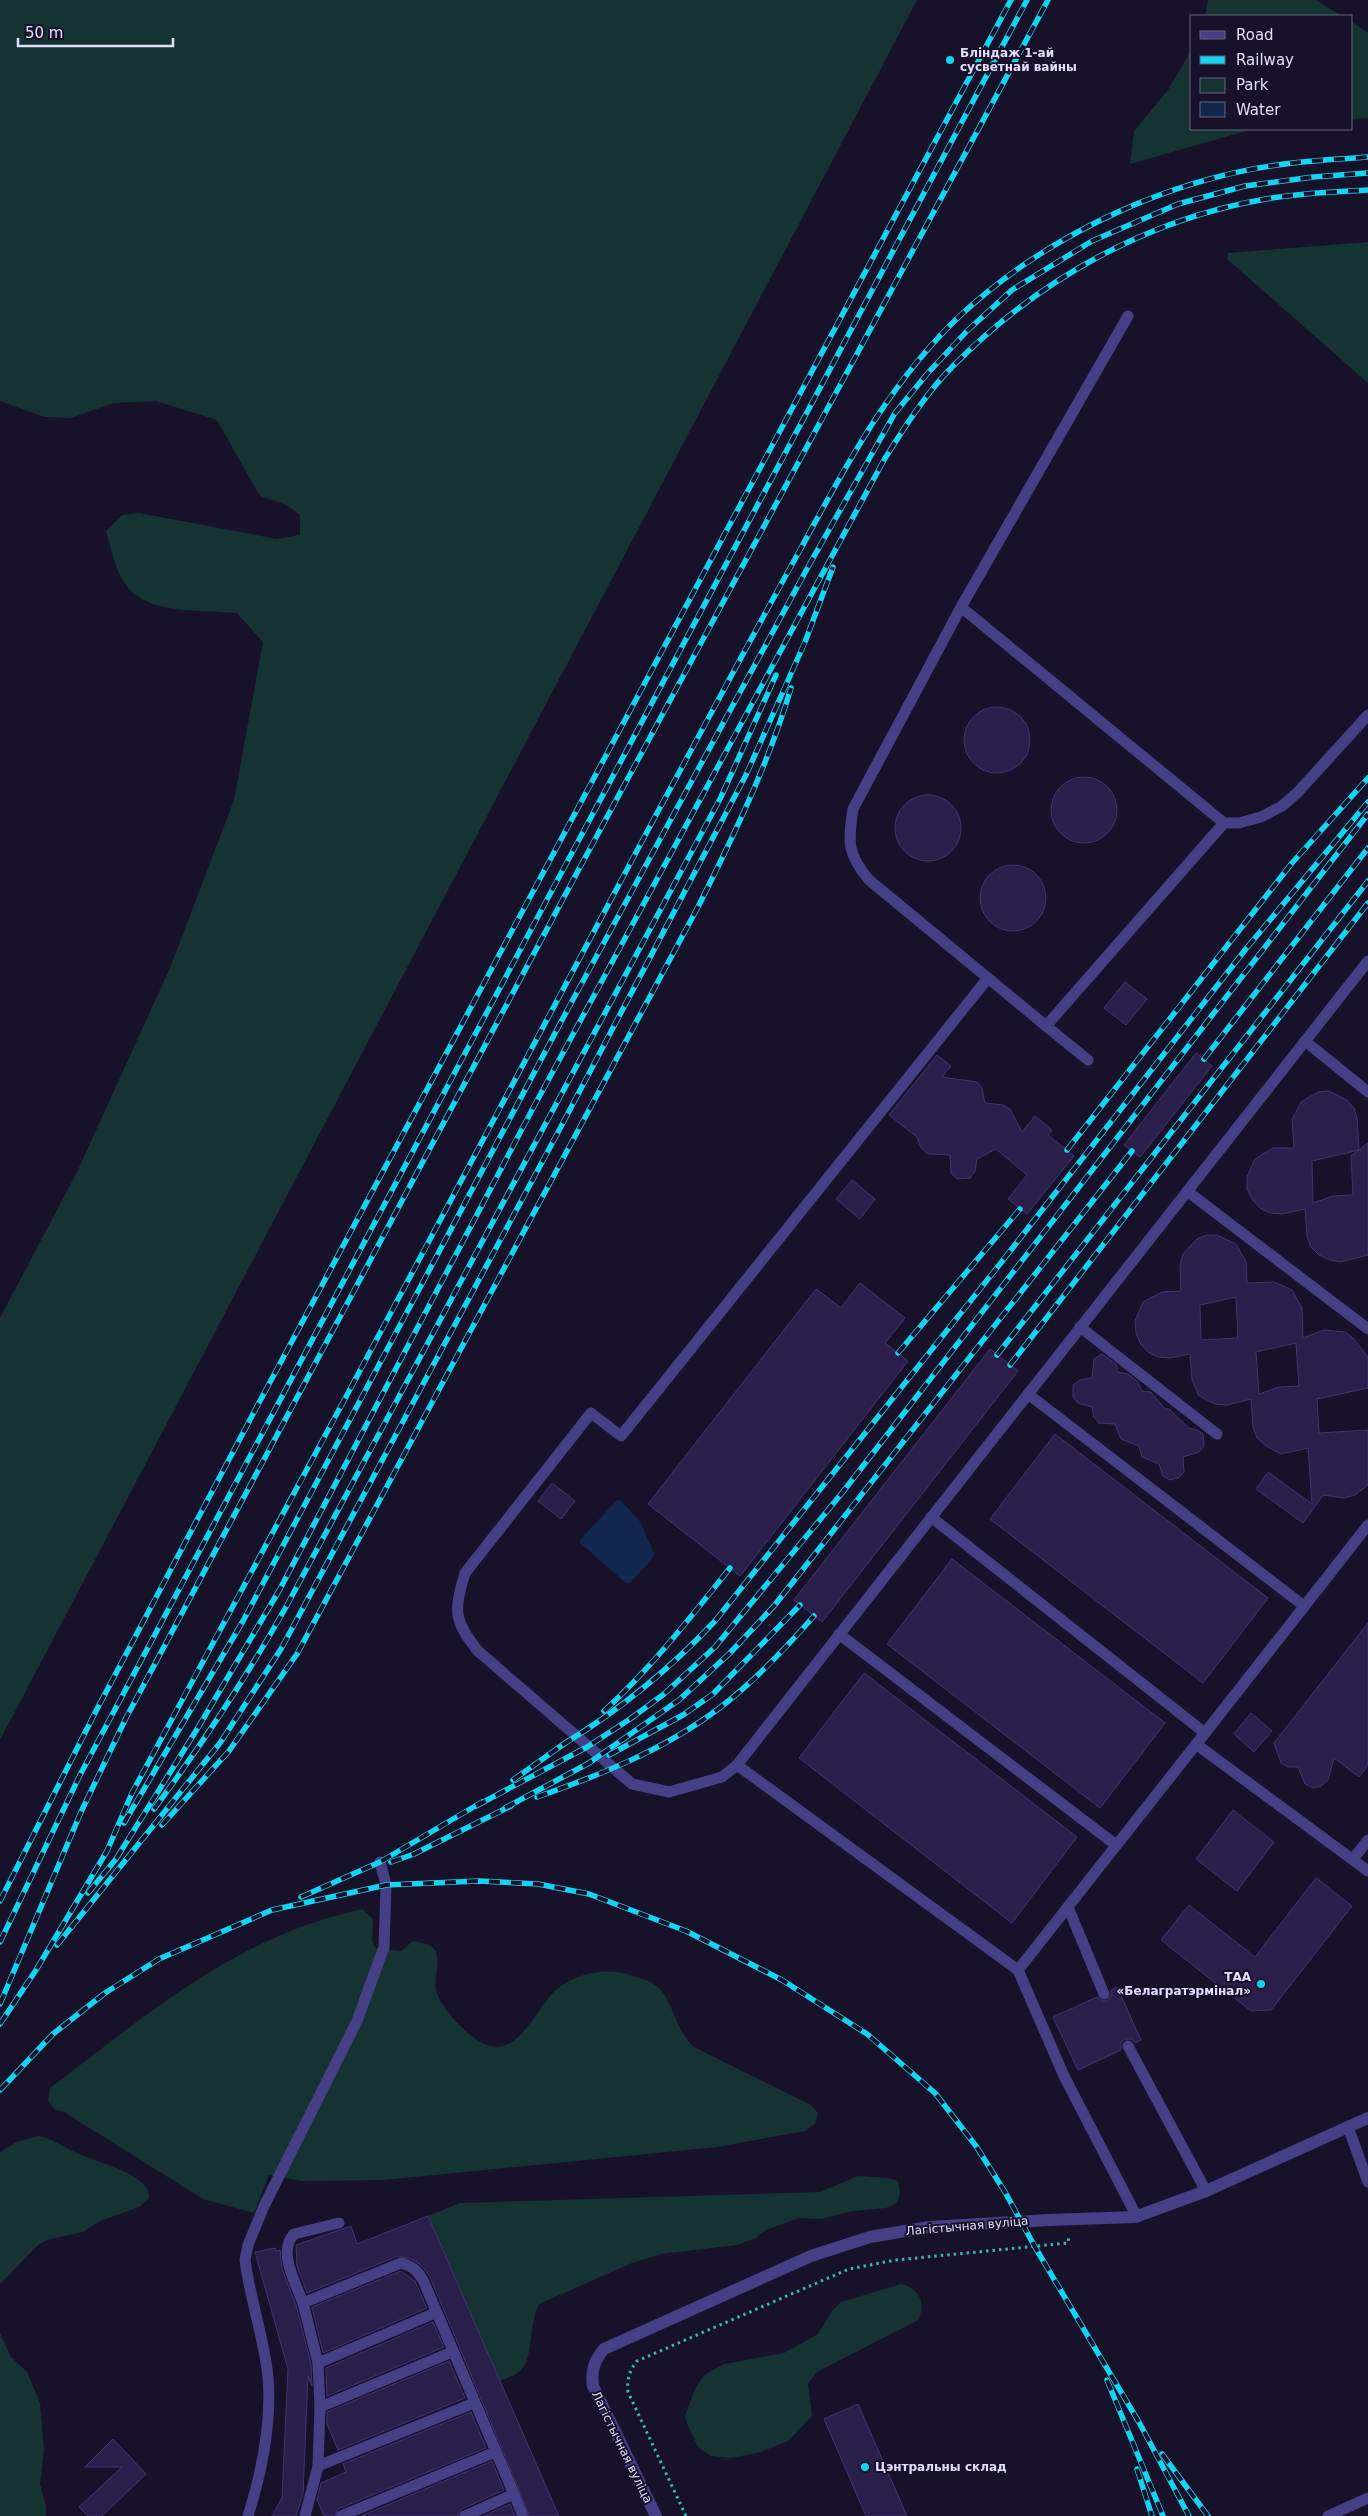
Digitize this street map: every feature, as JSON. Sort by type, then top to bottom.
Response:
[{"type":"street","name":"Лагістычная вуліца","points":[[656,2516],[593,2386],[591,2373],[596,2358],[604,2349],[811,2256],[870,2237],[929,2228],[1070,2219],[1137,2217],[1206,2191],[1368,2118]]},
{"type":"lane","points":[[1088,1060],[869,880],[855,864],[848,840],[853,809],[961,607],[1128,316]]},
{"type":"lane","points":[[961,607],[1224,823],[1239,823],[1261,818],[1282,806],[1298,792],[1368,715]]},
{"type":"lane","points":[[1046,1026],[1224,823]]},
{"type":"lane","points":[[988,978],[621,1436],[591,1413],[465,1573],[459,1594],[458,1613],[461,1630],[478,1651],[632,1784],[669,1792],[722,1777],[737,1765],[1368,961]]},
{"type":"lane","points":[[1305,1041],[1368,1092]]},
{"type":"lane","points":[[1187,1191],[1368,1329]]},
{"type":"lane","points":[[1080,1327],[1217,1434]]},
{"type":"lane","points":[[1028,1394],[1304,1606]]},
{"type":"lane","points":[[931,1517],[1205,1733]]},
{"type":"lane","points":[[1018,1970],[1368,1525]]},
{"type":"lane","points":[[839,1634],[1116,1845]]},
{"type":"lane","points":[[1196,1744],[1368,1871]]},
{"type":"lane","points":[[737,1765],[1018,1970],[1064,2076],[1137,2217]]},
{"type":"lane","points":[[1353,1859],[1368,1840]]},
{"type":"lane","points":[[248,2516],[262,2461],[269,2417],[268,2375],[245,2260],[248,2245],[279,2175],[357,2021],[384,1947],[386,1885],[380,1862]]},
{"type":"lane","points":[[1068,1907],[1104,1994]]},
{"type":"lane","points":[[1128,2046],[1206,2191]]},
{"type":"lane","points":[[1348,2127],[1368,2182]]},
{"type":"lane","points":[[305,2516],[318,2466],[320,2407],[318,2363],[303,2303],[288,2261],[287,2244],[294,2234],[339,2223]]},
{"type":"lane","points":[[303,2303],[401,2264],[410,2266],[418,2271],[523,2516]]},
{"type":"lane","points":[[318,2363],[435,2312]]},
{"type":"lane","points":[[320,2407],[452,2352]]},
{"type":"lane","points":[[318,2466],[474,2403]]},
{"type":"lane","points":[[341,2516],[495,2452]]},
{"type":"lane","points":[[465,2516],[514,2494]]},
{"type":"lane","points":[[1328,2516],[1368,2498]]},
{"type":"path","points":[[686,2516],[628,2392],[627,2382],[630,2370],[638,2361],[849,2269],[896,2260],[1068,2243],[1070,2219]]},
{"type":"green space","points":[[0,0],[917,0],[0,1740],[0,1318],[77,1172],[170,968],[234,800],[263,642],[237,613],[167,608],[142,599],[132,592],[122,579],[115,563],[106,531],[122,515],[139,513],[277,539],[300,535],[300,515],[287,505],[260,496],[217,420],[156,401],[113,403],[71,418],[44,417],[0,401]]},
{"type":"green space","points":[[1208,0],[1316,0],[1340,15],[1205,15]]},
{"type":"green space","points":[[1353,23],[1368,33],[1368,118],[1353,119]]},
{"type":"green space","points":[[1190,52],[1190,130],[1249,130],[1130,164],[1134,131],[1168,90]]},
{"type":"green space","points":[[1368,242],[1368,383],[1227,259],[1228,253]]},
{"type":"green space","points":[[362,1909],[373,1919],[372,1941],[375,1948],[401,1951],[413,1941],[426,1944],[434,1949],[437,1956],[436,1990],[439,1997],[450,2015],[466,2031],[483,2043],[490,2046],[502,2046],[512,2042],[529,2025],[553,1993],[577,1977],[596,1972],[624,1973],[655,1984],[660,1989],[665,1995],[683,2033],[694,2047],[811,2105],[818,2113],[815,2124],[805,2131],[717,2147],[383,2180],[302,2181],[269,2175],[254,2213],[203,2199],[64,2112],[54,2109],[48,2101],[50,2088],[196,1980],[274,1938],[316,1922]]},
{"type":"green space","points":[[38,2136],[133,2176],[147,2188],[149,2198],[141,2206],[98,2222],[83,2232],[50,2239],[39,2244],[0,2284],[0,2152],[17,2142]]},
{"type":"green space","points":[[858,2176],[887,2178],[898,2181],[900,2193],[897,2203],[886,2208],[853,2211],[821,2219],[799,2218],[766,2230],[756,2238],[737,2245],[661,2254],[632,2263],[539,2304],[525,2364],[517,2373],[500,2381],[428,2216],[460,2203],[820,2192]]},
{"type":"green space","points":[[901,2284],[913,2289],[920,2298],[921,2308],[918,2320],[817,2372],[808,2384],[812,2416],[788,2441],[761,2452],[731,2458],[711,2456],[698,2447],[685,2416],[695,2389],[704,2375],[724,2364],[784,2353],[818,2334],[832,2311],[841,2302]]},
{"type":"green space","points":[[0,2333],[11,2357],[27,2372],[40,2403],[44,2450],[40,2484],[46,2506],[46,2516],[0,2516]]},
{"type":"water","points":[[617,1500],[621,1501],[639,1520],[654,1553],[653,1558],[630,1583],[626,1583],[580,1543],[580,1540]]},
{"type":"building","points":[[997,707],[1010,709],[1025,722],[1028,727],[1030,740],[1028,753],[1015,768],[1010,771],[997,773],[984,771],[969,758],[966,753],[964,740],[966,727],[979,712],[984,709]]},
{"type":"building","points":[[1084,777],[1097,779],[1107,787],[1115,797],[1117,810],[1115,823],[1107,833],[1097,841],[1084,843],[1071,841],[1061,833],[1053,823],[1051,810],[1053,797],[1061,787],[1071,779]]},
{"type":"building","points":[[928,795],[941,797],[951,805],[959,815],[961,828],[959,841],[951,851],[941,859],[928,861],[915,859],[905,851],[897,841],[895,828],[897,815],[905,805],[915,797]]},
{"type":"building","points":[[1013,865],[1026,867],[1041,880],[1044,885],[1046,898],[1044,911],[1031,926],[1026,929],[1013,931],[1000,929],[985,916],[982,911],[980,898],[982,885],[995,870],[1000,867]]},
{"type":"building","points":[[1125,982],[1147,999],[1126,1025],[1104,1008]]},
{"type":"building","points":[[1196,1053],[1212,1066],[1140,1157],[1124,1145]]},
{"type":"building","points":[[937,1055],[951,1066],[942,1077],[977,1082],[982,1088],[985,1103],[1003,1105],[1010,1109],[1022,1132],[1035,1116],[1052,1130],[1048,1135],[1074,1156],[1027,1214],[1008,1199],[1027,1175],[996,1149],[977,1159],[975,1171],[970,1178],[957,1179],[951,1173],[950,1155],[928,1154],[921,1148],[917,1137],[889,1115]]},
{"type":"building","points":[[1329,1091],[1347,1100],[1354,1108],[1357,1118],[1359,1150],[1368,1143],[1368,1255],[1341,1262],[1319,1255],[1311,1247],[1307,1236],[1305,1209],[1282,1214],[1270,1213],[1260,1208],[1252,1199],[1247,1189],[1247,1177],[1255,1159],[1273,1148],[1294,1148],[1292,1120],[1301,1102],[1318,1092]],"holes":[[[1359,1150],[1351,1156],[1353,1195],[1333,1196],[1313,1203],[1312,1161]]]},
{"type":"building","points":[[852,1180],[875,1199],[860,1219],[836,1199]]},
{"type":"building","points":[[1207,1235],[1217,1235],[1236,1244],[1246,1262],[1247,1283],[1274,1282],[1292,1290],[1302,1308],[1303,1338],[1324,1330],[1345,1332],[1353,1338],[1368,1357],[1368,1388],[1317,1399],[1319,1433],[1368,1430],[1368,1485],[1355,1495],[1344,1498],[1323,1495],[1303,1523],[1256,1489],[1268,1472],[1312,1504],[1308,1448],[1281,1454],[1266,1446],[1257,1438],[1253,1427],[1251,1399],[1227,1405],[1215,1404],[1199,1396],[1192,1380],[1190,1354],[1170,1358],[1158,1357],[1148,1352],[1140,1343],[1136,1333],[1135,1321],[1143,1302],[1162,1292],[1181,1291],[1180,1264],[1183,1254],[1197,1239]],"holes":[[[1236,1297],[1238,1338],[1201,1340],[1200,1305]],[[1296,1343],[1299,1386],[1279,1387],[1259,1394],[1256,1352]]]},
{"type":"building","points":[[860,1283],[905,1318],[885,1343],[908,1361],[740,1576],[648,1504],[816,1289],[841,1308]]},
{"type":"building","points":[[990,1349],[1018,1371],[822,1622],[794,1600]]},
{"type":"building","points":[[1102,1354],[1117,1365],[1117,1372],[1128,1374],[1137,1381],[1142,1391],[1151,1392],[1165,1409],[1169,1409],[1189,1428],[1203,1434],[1204,1446],[1199,1452],[1183,1457],[1184,1472],[1178,1478],[1170,1480],[1163,1476],[1159,1464],[1142,1457],[1139,1446],[1121,1439],[1115,1424],[1099,1423],[1094,1417],[1092,1407],[1078,1403],[1073,1397],[1073,1385],[1080,1380],[1092,1378],[1094,1359]]},
{"type":"building","points":[[1055,1434],[1268,1598],[1203,1683],[990,1519]]},
{"type":"building","points":[[552,1483],[575,1501],[561,1519],[538,1501]]},
{"type":"building","points":[[952,1559],[1165,1723],[1100,1808],[887,1644]]},
{"type":"building","points":[[1368,1623],[1368,1765],[1359,1777],[1334,1758],[1328,1780],[1321,1786],[1313,1788],[1305,1784],[1298,1767],[1288,1767],[1281,1763],[1274,1743]]},
{"type":"building","points":[[864,1673],[1077,1837],[1012,1923],[799,1758]]},
{"type":"building","points":[[1251,1713],[1272,1731],[1254,1752],[1234,1734]]},
{"type":"building","points":[[1233,1810],[1274,1842],[1237,1891],[1196,1859]]},
{"type":"building","points":[[1316,1878],[1352,1906],[1271,2010],[1251,2011],[1161,1940],[1189,1905],[1255,1957]]},
{"type":"building","points":[[1117,1987],[1141,2040],[1135,2043],[1132,2039],[1125,2039],[1121,2042],[1121,2050],[1078,2070],[1053,2017],[1097,1997],[1107,2001],[1111,1995],[1111,1990]]},
{"type":"building","points":[[428,2216],[559,2516],[530,2516],[430,2277],[421,2265],[411,2259],[398,2256],[307,2293],[297,2266],[296,2245],[351,2226],[357,2244]]},
{"type":"building","points":[[275,2248],[276,2251],[280,2250],[282,2269],[296,2305],[311,2364],[312,2386],[308,2376],[303,2494],[296,2516],[272,2516],[282,2498],[288,2369],[255,2252]]},
{"type":"building","points":[[401,2271],[415,2281],[427,2308],[323,2353],[312,2307]]},
{"type":"building","points":[[433,2322],[444,2347],[327,2396],[326,2368]]},
{"type":"building","points":[[449,2361],[465,2398],[338,2450],[327,2424],[327,2412]]},
{"type":"building","name":"Цэнтральны склад","points":[[858,2404],[907,2516],[866,2516],[824,2419]]},
{"type":"building","points":[[471,2412],[486,2448],[338,2509],[334,2516],[324,2516],[317,2500],[321,2483],[346,2472],[343,2464]]},
{"type":"building","points":[[113,2439],[146,2474],[102,2516],[88,2516],[79,2507],[122,2467],[85,2467]]},
{"type":"building","points":[[492,2461],[504,2490],[462,2509],[458,2516],[361,2516]]},
{"type":"building","points":[[510,2504],[515,2516],[483,2516]]},
{"type":"railway","points":[[0,1901],[96,1711],[261,1399],[1011,0]]},
{"type":"railway","points":[[0,1942],[80,1775],[1027,0]]},
{"type":"railway","points":[[0,2004],[81,1812],[126,1718],[579,869],[1048,0]]},
{"type":"railway","points":[[0,2024],[36,1970],[107,1851],[132,1793],[347,1395],[656,815],[835,486],[872,424],[914,365],[964,312],[999,283],[1036,257],[1076,233],[1117,212],[1160,195],[1204,181],[1249,170],[1302,162],[1368,157]]},
{"type":"railway","points":[[124,1823],[243,1621],[570,1005],[808,567],[895,413],[927,374],[967,331],[1012,290],[1092,241],[1178,204],[1245,186],[1313,177],[1368,173]]},
{"type":"railway","points":[[88,1893],[116,1859],[199,1726],[280,1589],[532,1110],[884,460],[925,399],[953,366],[1021,306],[1097,258],[1137,238],[1179,221],[1222,208],[1279,197],[1368,190]]},
{"type":"railway","points":[[57,1945],[220,1743],[281,1649],[555,1138],[746,775],[805,642],[833,567]]},
{"type":"railway","points":[[154,1809],[190,1760],[223,1710],[286,1607],[721,797],[776,675]]},
{"type":"railway","points":[[162,1825],[229,1751],[297,1654],[698,907],[761,772],[791,688]]},
{"type":"railway","points":[[1067,1150],[1292,863],[1368,778]]},
{"type":"railway","points":[[562,1745],[604,1718],[662,1673],[715,1621],[1000,1264],[1245,950],[1368,802]]},
{"type":"railway","points":[[476,1806],[587,1747],[630,1719],[664,1694],[715,1647],[842,1493],[1368,814]]},
{"type":"railway","points":[[1204,1059],[1368,848]]},
{"type":"railway","points":[[997,1355],[1368,881]]},
{"type":"railway","points":[[1010,1365],[1368,903]]},
{"type":"railway","points":[[505,1808],[589,1763],[679,1700],[730,1653],[774,1606],[1132,1151]]},
{"type":"railway","points":[[898,1353],[1020,1209]]},
{"type":"railway","points":[[604,1711],[654,1660],[730,1568]]},
{"type":"railway","points":[[609,1755],[683,1715],[713,1694],[800,1605]]},
{"type":"railway","points":[[537,1797],[631,1760],[697,1724],[731,1699],[756,1677],[814,1616]]},
{"type":"railway","points":[[513,1780],[568,1741]]},
{"type":"railway","points":[[301,1897],[380,1862],[482,1802]]},
{"type":"railway","points":[[391,1862],[414,1854],[511,1806]]},
{"type":"railway","points":[[0,2090],[53,2034],[105,1993],[159,1959],[272,1910],[386,1885],[479,1881],[538,1884],[589,1894],[686,1931],[782,1980],[867,2034],[935,2093],[976,2146],[1005,2192],[1035,2247],[1140,2424],[1189,2516]]},
{"type":"railway","points":[[1107,2380],[1163,2516]]},
{"type":"railway","points":[[1162,2454],[1208,2516]]},
{"type":"railway","points":[[1137,2469],[1152,2516]]},
{"type":"place","name":"Бліндаж 1-ай сусветнай вайны","points":[[950,60]]},
{"type":"place","name":"ТАА «Белагратэрмінал»","points":[[1261,1984]]},
{"type":"place","name":"Цэнтральны склад","points":[[865,2467]]}]
